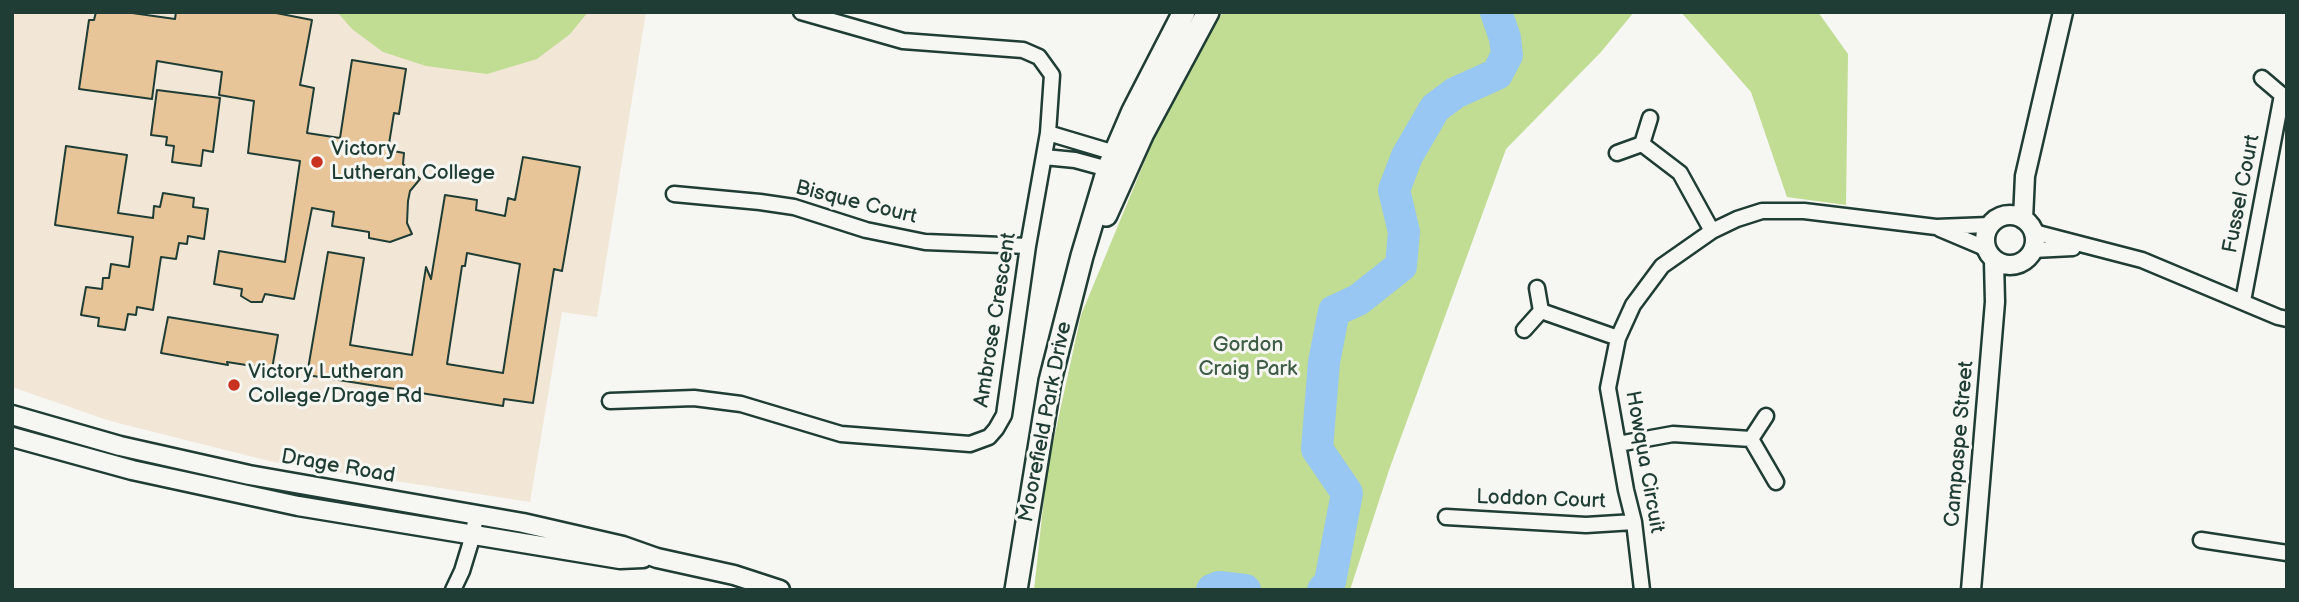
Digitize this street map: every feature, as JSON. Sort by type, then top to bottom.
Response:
[{"type":"main road","name":"Moorefield Park Drive","points":[[1016,590],[1050,380],[1082,256],[1098,233],[1133,111],[1184,12]]},
{"type":"main road","name":"Moorefield Park Drive","points":[[1117,163],[1143,133],[1208,12]]},
{"type":"street","name":"Ambrose Crescent","points":[[610,401],[694,398],[741,404],[841,435],[970,444],[982,440],[996,429],[1004,415],[1028,246],[1048,133],[1052,75],[1044,62],[1031,53],[903,41],[837,17],[801,12]]},
{"type":"street","points":[[2025,176],[1984,240],[1990,255],[2001,265],[2016,265],[2029,257],[2033,250],[2028,225],[2025,176],[2063,12]]},
{"type":"street","name":"Fussel Court","points":[[2243,301],[2285,94],[2262,78]]},
{"type":"street","points":[[1642,144],[1650,118]]},
{"type":"street","points":[[1048,133],[1117,163]]},
{"type":"street","points":[[1617,153],[1642,144]]},
{"type":"street","points":[[1642,144],[1680,173],[1712,231]]},
{"type":"street","points":[[1044,157],[1117,163]]},
{"type":"street","name":"Bisque Court","points":[[674,194],[794,207],[866,230],[913,240],[1028,246]]},
{"type":"street","name":"Howqua Circuit","points":[[1642,590],[1634,522],[1608,388],[1618,338],[1633,305],[1662,265],[1712,231],[1762,211],[1804,211],[1936,227],[1995,221]]},
{"type":"street","points":[[1995,221],[2016,216],[2028,225],[2085,247],[2142,260],[2287,319]]},
{"type":"street","name":"Howqua Circuit","points":[[1936,227],[1990,255]]},
{"type":"street","points":[[2033,250],[2085,247]]},
{"type":"street","name":"Campaspe Street","points":[[1971,590],[1995,302],[1990,255]]},
{"type":"street","name":"Campaspe Street","points":[[1995,302],[2016,265]]},
{"type":"street","points":[[1537,288],[1541,312]]},
{"type":"street","points":[[1541,312],[1618,338]]},
{"type":"street","points":[[1524,330],[1541,312]]},
{"type":"street","name":"Drage Road","points":[[12,415],[120,446],[249,475],[476,514],[623,546],[657,558],[734,575],[780,590]]},
{"type":"street","points":[[1751,439],[1766,416]]},
{"type":"street","points":[[1618,444],[1673,435],[1751,439]]},
{"type":"street","name":"Drage Road","points":[[12,437],[118,467],[311,508],[620,559],[657,558]]},
{"type":"street","points":[[1751,439],[1776,482]]},
{"type":"street","points":[[225,491],[249,475]]},
{"type":"street","points":[[453,590],[473,535],[476,514]]},
{"type":"street","name":"Loddon Court","points":[[1446,517],[1586,526],[1634,522]]},
{"type":"street","points":[[2201,540],[2287,553]]},
{"type":"shaded area","name":"Victory Lutheran College","points":[[12,12],[646,12],[597,317],[562,312],[530,502],[273,462],[110,421],[12,387]]},
{"type":"green space","points":[[337,12],[588,12],[570,34],[537,59],[487,74],[426,66],[383,52],[352,29]]},
{"type":"green space","name":"Gordon Craig Park","points":[[1223,12],[1634,12],[1601,52],[1506,149],[1389,470],[1350,590],[1034,590],[1047,470],[1081,315],[1177,83]]},
{"type":"green space","points":[[1681,12],[1818,12],[1848,54],[1846,205],[1787,197],[1751,92]]},
{"type":"building","points":[[96,12],[125,12],[175,19],[176,12],[271,12],[312,20],[300,85],[314,88],[307,133],[340,138],[352,60],[406,69],[399,114],[394,113],[388,150],[404,153],[403,164],[420,179],[410,191],[408,201],[407,223],[412,234],[390,242],[369,238],[369,232],[332,226],[334,212],[312,208],[294,299],[265,294],[262,302],[251,302],[241,296],[242,289],[214,284],[219,251],[285,262],[300,161],[248,153],[254,101],[219,95],[222,72],[157,61],[152,99],[79,89],[89,20],[94,20]]},
{"type":"building","points":[[157,90],[220,98],[213,152],[203,150],[201,166],[172,162],[174,146],[166,145],[167,137],[151,135]]},
{"type":"building","points":[[66,146],[127,155],[118,213],[153,218],[154,206],[160,207],[163,193],[194,198],[193,207],[208,209],[204,239],[188,236],[187,244],[179,243],[176,259],[161,257],[153,310],[137,307],[136,315],[128,314],[125,330],[98,326],[99,318],[81,315],[86,287],[102,289],[103,278],[109,278],[111,264],[129,267],[133,237],[55,225]]},
{"type":"building","points":[[523,157],[580,167],[562,271],[554,269],[533,403],[504,399],[503,406],[307,375],[328,252],[364,258],[350,345],[412,355],[426,267],[431,279],[445,195],[477,200],[476,210],[505,216],[508,198],[515,200]],"holes":[[[467,253],[520,264],[503,373],[447,364],[462,266],[465,266]]]},
{"type":"building","points":[[168,317],[278,335],[272,369],[227,362],[228,365],[161,353]]},
{"type":"waterway","points":[[1323,590],[1330,582],[1347,493],[1317,449],[1324,362],[1334,311],[1358,300],[1401,266],[1404,232],[1394,190],[1407,156],[1435,108],[1455,93],[1497,74],[1507,55],[1505,38],[1496,12]]},
{"type":"waterway","points":[[1212,590],[1219,587],[1245,590]]},
{"type":"place","name":"Victory Lutheran College","points":[[317,162]]},
{"type":"place","name":"Victory Lutheran College/Drage Rd","points":[[234,385]]}]
